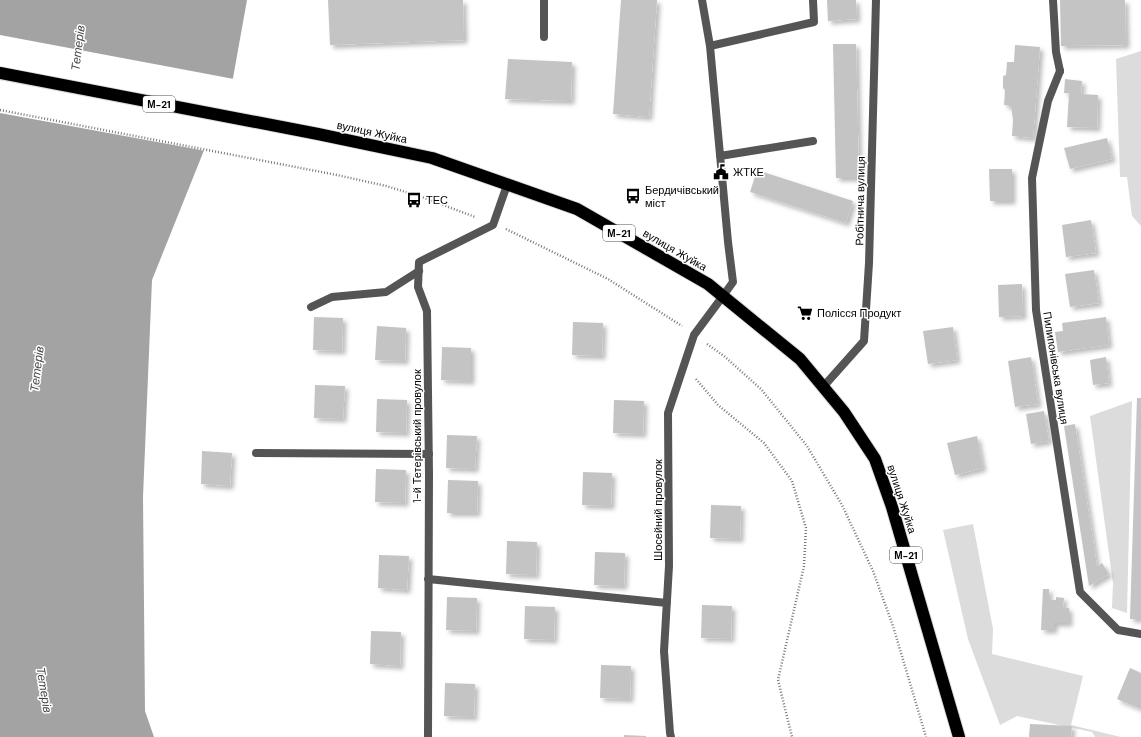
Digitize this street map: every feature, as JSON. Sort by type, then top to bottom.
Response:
[{"type":"highway","name":"вулиця Жуйка","points":[[0,74],[318,134],[432,158],[577,209],[708,284],[800,359],[844,412],[875,459],[892,507],[959,737]]},
{"type":"street","points":[[544,0],[544,37]]},
{"type":"street","name":"Шосейний провулок","points":[[671,737],[664,651],[669,566],[668,413],[694,335],[733,282],[710,46],[702,0]]},
{"type":"street","points":[[710,46],[814,22],[813,0]]},
{"type":"street","name":"Робітнича вулиця","points":[[823,387],[864,341],[869,263],[876,0]]},
{"type":"street","name":"Пилипонівська вулиця","points":[[1053,0],[1056,52],[1060,71],[1048,101],[1032,178],[1036,310],[1080,592],[1118,630],[1141,634]]},
{"type":"street","points":[[720,156],[813,141]]},
{"type":"street","points":[[312,307],[332,297],[386,292],[419,271],[419,262],[494,224],[507,185]]},
{"type":"street","name":"1-й Тетерівський провулок","points":[[419,271],[418,287],[427,311],[429,454],[428,737]]},
{"type":"street","points":[[256,453],[429,454]]},
{"type":"street","points":[[428,579],[667,603]]},
{"type":"path","points":[[0,110],[337,175],[386,186],[422,197],[494,224],[609,278],[674,320],[724,356],[761,389],[807,446],[842,505],[873,571],[893,626],[926,737]]},
{"type":"path","points":[[684,366],[718,405],[764,443],[792,481],[806,528],[804,566],[778,680],[792,737]]},
{"type":"shaded area","points":[[1141,51],[1141,226],[1132,216],[1127,177],[1120,177],[1116,59]]},
{"type":"shaded area","points":[[1132,401],[1127,613],[1112,608],[1113,583],[1090,416]]},
{"type":"shaded area","points":[[973,524],[993,629],[992,654],[1083,676],[1071,725],[1121,737],[1095,737],[1092,732],[1017,716],[1000,725],[968,639],[943,530]]},
{"type":"water","name":"Тетерів","points":[[0,0],[247,0],[233,78],[152,280],[143,497],[145,711],[154,737],[0,737]]},
{"type":"pier","points":[[0,35],[234,79],[206,151],[0,113]]},
{"type":"building","points":[[328,0],[463,0],[464,40],[330,45]]},
{"type":"building","points":[[621,0],[657,0],[649,117],[613,114]]},
{"type":"building","points":[[827,0],[856,0],[857,19],[828,21]]},
{"type":"building","points":[[1060,0],[1125,0],[1126,45],[1061,46]]},
{"type":"building","points":[[833,44],[856,44],[859,178],[836,178]]},
{"type":"building","points":[[1015,45],[1040,47],[1033,138],[1012,136],[1013,120],[1011,106],[1004,105],[1005,90],[1003,88],[1003,76],[1006,75],[1007,62],[1014,62]]},
{"type":"building","points":[[508,59],[572,62],[571,101],[505,99]]},
{"type":"building","points":[[1065,79],[1082,81],[1081,94],[1098,95],[1097,128],[1067,127],[1069,93],[1064,93]]},
{"type":"building","points":[[1107,138],[1112,159],[1070,169],[1064,148]]},
{"type":"building","points":[[989,169],[1012,169],[1012,201],[990,201]]},
{"type":"building","points":[[757,170],[853,201],[846,223],[750,192]]},
{"type":"building","points":[[1091,220],[1096,253],[1066,257],[1062,225]]},
{"type":"building","points":[[1094,270],[1099,303],[1070,307],[1065,274]]},
{"type":"building","points":[[1022,284],[1023,316],[999,317],[998,285]]},
{"type":"building","points":[[314,317],[343,318],[342,351],[313,350]]},
{"type":"building","points":[[1106,317],[1109,345],[1058,352],[1055,332],[1063,331],[1062,323]]},
{"type":"building","points":[[573,322],[603,323],[602,356],[572,355]]},
{"type":"building","points":[[377,326],[406,328],[405,361],[375,360]]},
{"type":"building","points":[[953,327],[957,360],[928,364],[923,331]]},
{"type":"building","points":[[442,347],[471,348],[471,381],[441,380]]},
{"type":"building","points":[[1031,357],[1038,404],[1015,407],[1008,361]]},
{"type":"building","points":[[1106,357],[1109,383],[1093,385],[1090,360]]},
{"type":"building","points":[[315,385],[345,386],[343,419],[314,418]]},
{"type":"building","points":[[1137,398],[1141,398],[1141,619],[1130,619]]},
{"type":"building","points":[[377,399],[407,400],[406,433],[376,432]]},
{"type":"building","points":[[614,400],[644,401],[643,434],[613,433]]},
{"type":"building","points":[[1044,411],[1049,441],[1031,444],[1026,414]]},
{"type":"building","points":[[1075,424],[1097,566],[1102,563],[1109,574],[1089,586],[1064,426]]},
{"type":"building","points":[[447,435],[477,436],[475,469],[446,468]]},
{"type":"building","points":[[977,436],[983,468],[955,475],[947,443]]},
{"type":"building","points":[[202,451],[232,453],[230,486],[201,484]]},
{"type":"building","points":[[376,469],[406,470],[405,503],[375,502]]},
{"type":"building","points":[[583,472],[612,473],[611,506],[582,505]]},
{"type":"building","points":[[448,480],[478,481],[477,513],[447,513]]},
{"type":"building","points":[[711,505],[741,506],[740,539],[710,538]]},
{"type":"building","points":[[507,541],[537,542],[536,575],[506,574]]},
{"type":"building","points":[[595,552],[625,553],[624,586],[594,585]]},
{"type":"building","points":[[379,555],[409,556],[407,590],[378,588]]},
{"type":"building","points":[[1043,589],[1049,589],[1049,600],[1056,600],[1056,597],[1064,598],[1063,607],[1069,608],[1069,623],[1054,623],[1054,630],[1041,630]]},
{"type":"building","points":[[447,597],[477,598],[476,631],[446,630]]},
{"type":"building","points":[[702,605],[732,606],[731,639],[701,638]]},
{"type":"building","points":[[525,606],[555,607],[554,640],[524,639]]},
{"type":"building","points":[[371,631],[401,632],[400,666],[370,664]]},
{"type":"building","points":[[601,665],[631,666],[630,699],[600,698]]},
{"type":"building","points":[[1130,668],[1141,673],[1141,709],[1117,699]]},
{"type":"building","points":[[445,683],[475,684],[474,717],[444,716]]},
{"type":"building","points":[[1030,724],[1072,726],[1071,737],[1029,737]]},
{"type":"building","points":[[624,735],[646,736],[646,737],[624,737]]},
{"type":"place","name":"ЖТКЕ","points":[[721,172]]},
{"type":"place","name":"Бердичівський міст","points":[[633,196]]},
{"type":"place","name":"ТЕС","points":[[414,200]]},
{"type":"place","name":"Полісся Продукт","points":[[805,313]]}]
